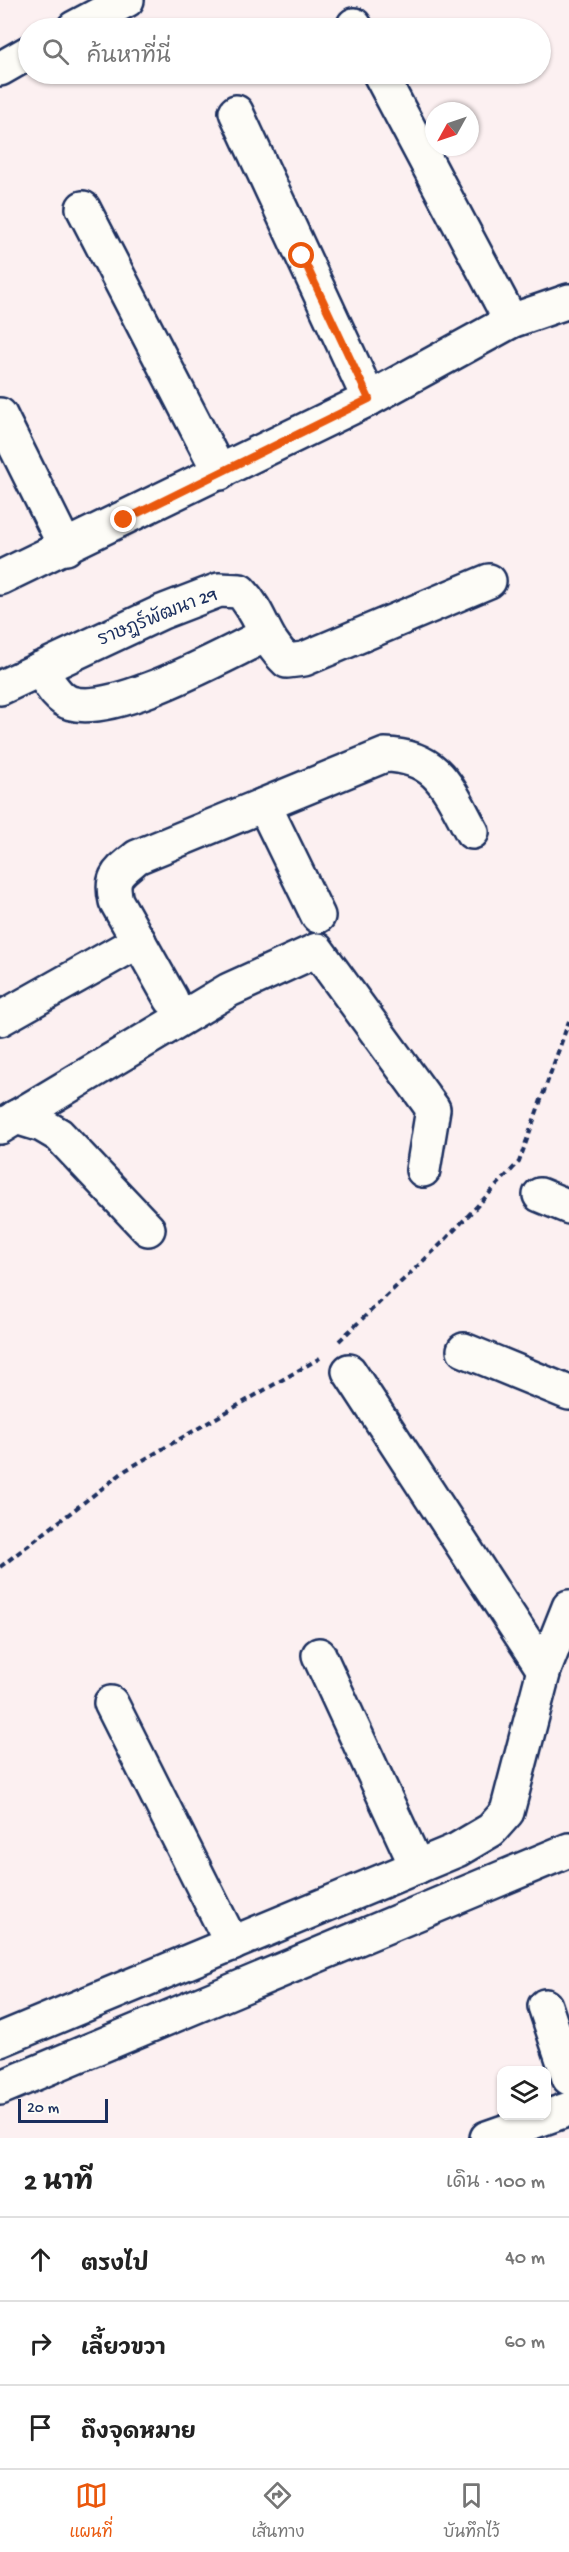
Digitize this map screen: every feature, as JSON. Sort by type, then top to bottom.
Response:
[{"type":"street","points":[[93,18],[127,0]]},
{"type":"street","points":[[0,69],[18,59]]},
{"type":"street","points":[[385,84],[511,321]]},
{"type":"street","points":[[236,112],[369,399]]},
{"type":"street","points":[[83,208],[220,473]]},
{"type":"street","points":[[0,578],[66,548],[369,399],[511,321],[569,301]]},
{"type":"street","points":[[0,415],[66,548]]},
{"type":"street","name":"ราษฎร์พัฒนา 29","points":[[0,688],[162,612],[219,590],[240,591],[253,605],[272,646],[287,661],[304,659],[489,581]]},
{"type":"street","points":[[40,669],[56,693],[70,703],[93,704],[138,695],[266,635]]},
{"type":"street","points":[[171,999],[116,902],[112,886],[117,874],[137,857],[385,754],[407,755],[427,764],[447,786],[472,831]]},
{"type":"street","points":[[264,805],[318,916]]},
{"type":"street","points":[[0,1018],[139,941]]},
{"type":"street","points":[[8,1122],[229,990],[317,950],[433,1109],[423,1170]]},
{"type":"street","points":[[8,1122],[42,1125],[59,1135],[148,1228]]},
{"type":"street","points":[[464,1350],[569,1393]]},
{"type":"street","points":[[337,1356],[544,1670]]},
{"type":"street","points":[[0,2040],[457,1850],[491,1830],[507,1812],[544,1670],[569,1607]]},
{"type":"street","points":[[319,1655],[417,1867]]},
{"type":"street","points":[[111,1703],[232,1944]]},
{"type":"street","points":[[0,2088],[569,1850]]},
{"type":"street","points":[[545,2006],[569,2078]]},
{"type":"street","points":[[487,2138],[569,2109]]},
{"type":"path","points":[[0,1567],[126,1470],[319,1360],[337,1356],[519,1162],[569,1022]]},
{"type":"route","points":[[124,520],[369,399],[302,256]]}]
